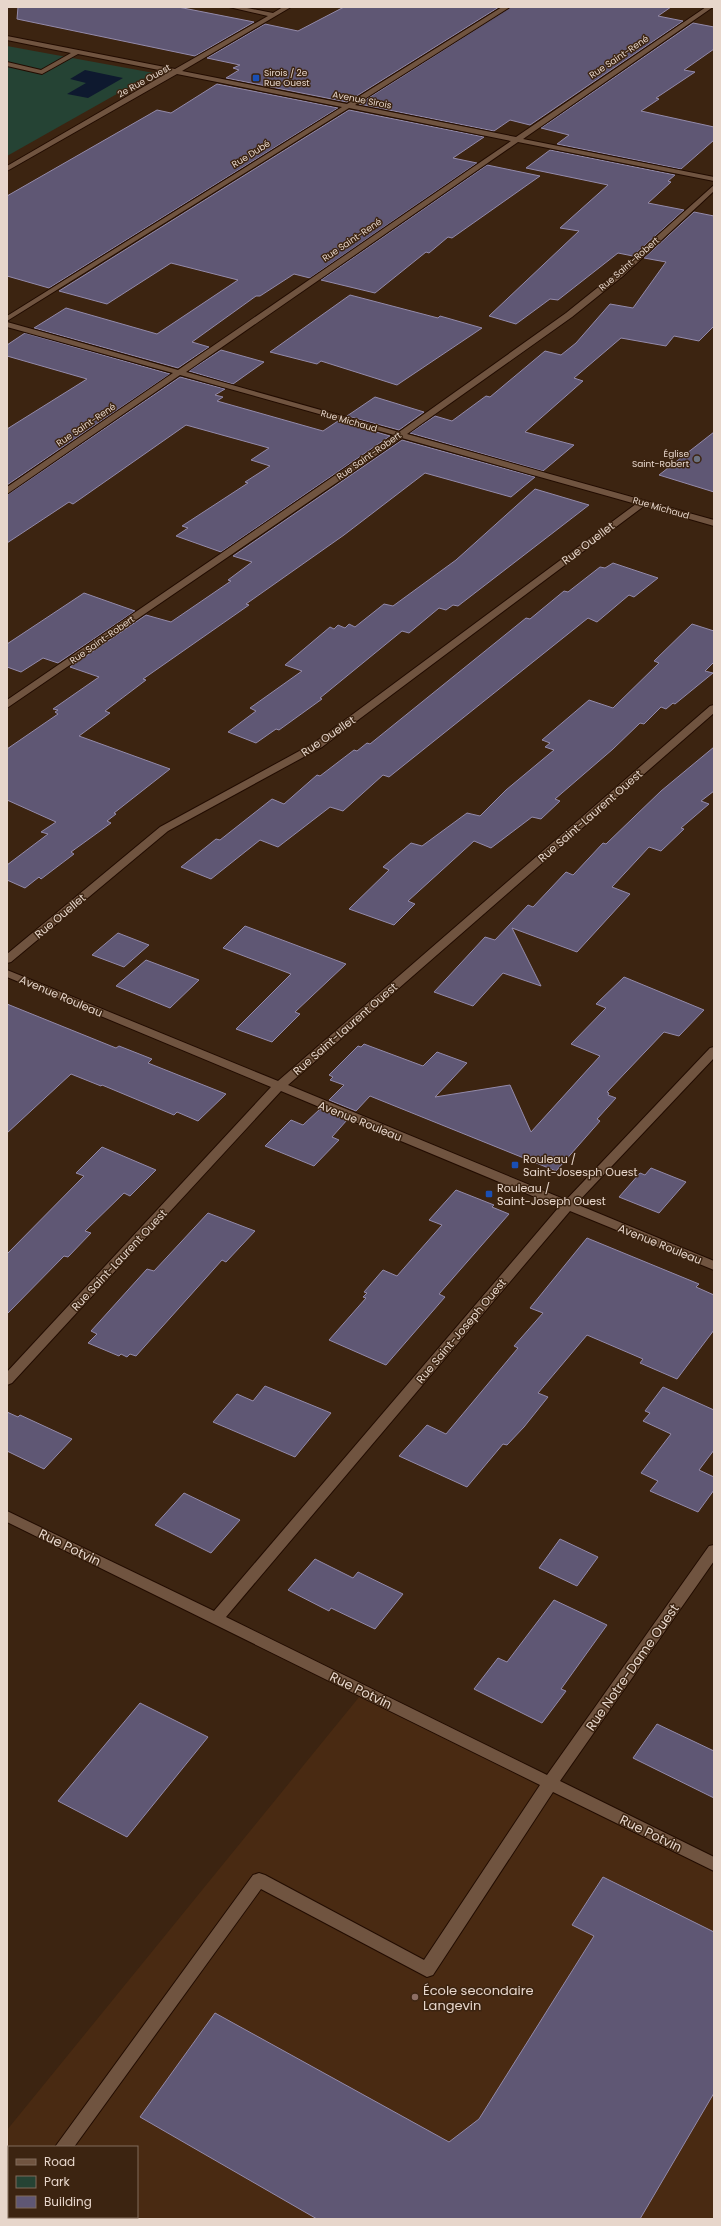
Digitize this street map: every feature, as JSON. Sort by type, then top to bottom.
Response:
[{"type":"street","points":[[232,7],[273,15]]},
{"type":"street","name":"2e Rue Ouest","points":[[7,169],[178,72],[288,7]]},
{"type":"street","name":"Rue Dubé","points":[[7,319],[507,7]]},
{"type":"street","name":"Rue Saint-René","points":[[7,490],[710,7]]},
{"type":"street","name":"Avenue Sirois","points":[[7,38],[714,179]]},
{"type":"street","points":[[7,64],[42,72],[77,52]]},
{"type":"street","name":"Rue Saint-Robert","points":[[7,705],[400,435],[570,315],[620,274],[714,187]]},
{"type":"street","name":"Rue Michaud","points":[[7,324],[714,523]]},
{"type":"street","name":"Rue Ouellet","points":[[7,960],[164,829],[318,745],[643,502]]},
{"type":"street","name":"Rue Saint-Laurent Ouest","points":[[7,1380],[278,1087],[714,708]]},
{"type":"street","name":"Avenue Rouleau","points":[[9,977],[714,1266]]},
{"type":"street","name":"Rue Saint-Joseph Ouest","points":[[216,1619],[567,1206],[714,1051]]},
{"type":"street","name":"Rue Potvin","points":[[7,1516],[714,1864]]},
{"type":"street","name":"Rue Notre-Dame Ouest","points":[[65,2146],[259,1880],[427,1970],[550,1783],[714,1550]]},
{"type":"shaded area","name":"École secondaire Langevin","points":[[364,1691],[714,1864],[714,2219],[83,2219],[81,2218],[138,2218],[138,2146],[8,2146],[8,2174],[7,2130]]},
{"type":"green space","points":[[7,46],[154,73],[7,156]]},
{"type":"water","points":[[85,70],[123,78],[88,98],[67,94],[86,83],[70,79]]},
{"type":"building","points":[[18,7],[178,7],[254,22],[195,56],[17,19]]},
{"type":"building","points":[[344,7],[499,7],[347,102],[226,78],[239,70],[233,68],[240,65],[207,58],[265,24],[298,31]]},
{"type":"building","points":[[511,7],[671,7],[658,16],[683,21],[530,125],[510,120],[494,131],[359,104]]},
{"type":"building","points":[[693,23],[714,27],[714,49],[684,70],[695,72],[656,98],[659,99],[641,111],[714,127],[714,140],[681,169],[557,144],[569,135],[541,128]]},
{"type":"building","points":[[217,84],[338,108],[49,288],[7,276],[7,196],[157,110],[171,113]]},
{"type":"building","points":[[349,110],[484,137],[453,158],[477,163],[310,278],[294,274],[260,296],[256,296],[192,342],[209,347],[178,368],[34,328],[66,308],[157,334],[238,280],[171,263],[107,304],[59,291]]},
{"type":"building","points":[[550,150],[675,175],[668,181],[671,182],[648,203],[684,210],[633,256],[618,253],[558,300],[550,299],[516,324],[489,316],[579,231],[560,228],[608,185],[526,168]]},
{"type":"building","points":[[487,165],[540,176],[452,238],[448,237],[429,253],[426,252],[375,293],[321,280]]},
{"type":"building","points":[[694,212],[714,216],[714,326],[699,341],[674,336],[666,346],[621,338],[574,378],[583,381],[525,432],[574,445],[543,471],[410,433],[435,416],[452,421],[486,396],[490,397],[545,351],[561,355],[576,343],[610,304],[633,308],[666,262],[644,258]]},
{"type":"building","points":[[350,295],[438,318],[440,316],[482,328],[397,385],[321,361],[317,364],[270,352]]},
{"type":"building","points":[[25,333],[170,374],[7,485],[7,429],[87,379],[7,356],[7,345]]},
{"type":"building","points":[[221,350],[264,362],[233,384],[189,371]]},
{"type":"building","points":[[180,377],[225,389],[215,395],[223,397],[217,401],[323,431],[338,421],[390,436],[221,552],[176,536],[188,528],[182,526],[248,483],[245,482],[270,466],[251,460],[269,448],[186,425],[73,504],[69,502],[7,543],[7,495]]},
{"type":"building","points":[[375,397],[424,412],[399,430],[347,416]]},
{"type":"building","name":"Église Saint-Robert","points":[[714,432],[714,492],[659,475]]},
{"type":"building","points":[[402,440],[535,477],[511,497],[425,473],[344,535],[246,604],[249,605],[143,679],[146,680],[105,711],[110,713],[79,736],[170,769],[114,813],[116,814],[107,821],[111,823],[71,852],[74,854],[41,879],[39,877],[25,888],[7,880],[7,865],[48,834],[41,832],[56,822],[7,800],[7,749],[58,714],[55,712],[58,710],[53,709],[99,677],[70,667],[146,615],[171,622],[231,581],[228,580],[252,562],[233,556]]},
{"type":"building","points":[[535,489],[589,505],[458,606],[453,605],[446,610],[439,608],[409,633],[402,631],[320,698],[322,699],[279,730],[276,729],[256,743],[228,732],[256,711],[250,708],[302,671],[285,665],[330,627],[334,629],[338,625],[345,628],[349,624],[355,627],[384,604],[393,606],[456,560]]},
{"type":"building","points":[[613,563],[658,578],[634,597],[629,595],[597,622],[588,618],[389,777],[383,775],[343,811],[330,807],[278,847],[260,840],[211,879],[181,867],[216,839],[220,840],[272,799],[284,804],[317,775],[320,776],[354,750],[357,751],[367,743],[370,744],[526,618],[530,619],[564,591],[568,592],[600,567],[605,568]]},
{"type":"building","points":[[84,593],[135,611],[58,663],[43,658],[21,672],[7,667],[7,644]]},
{"type":"building","points":[[692,624],[714,631],[714,662],[705,671],[713,673],[675,704],[673,703],[666,709],[661,707],[644,724],[640,723],[613,749],[555,799],[560,801],[541,819],[532,817],[491,848],[474,841],[408,901],[415,904],[394,925],[349,909],[389,870],[383,867],[411,843],[422,846],[467,813],[480,816],[506,790],[554,750],[545,747],[550,743],[542,740],[589,700],[613,708],[659,663],[654,661]]},
{"type":"building","points":[[714,747],[714,791],[701,801],[709,804],[681,828],[684,829],[661,851],[649,847],[612,887],[630,894],[577,952],[512,928],[541,986],[503,973],[473,1006],[434,992],[485,937],[495,940],[528,905],[533,907],[566,872],[573,875],[603,843],[606,844],[661,791]]},
{"type":"building","points":[[245,926],[346,964],[295,1012],[300,1014],[272,1042],[236,1029],[291,974],[223,948]]},
{"type":"building","points":[[118,933],[149,945],[124,967],[92,955]]},
{"type":"building","points":[[146,960],[199,980],[170,1008],[116,986]]},
{"type":"building","points":[[624,977],[704,1010],[679,1036],[664,1032],[607,1092],[609,1093],[608,1095],[616,1098],[597,1119],[600,1121],[556,1171],[370,1096],[356,1111],[329,1100],[344,1085],[330,1080],[333,1077],[329,1075],[358,1046],[361,1047],[364,1044],[423,1066],[437,1052],[467,1063],[435,1097],[510,1085],[531,1132],[600,1056],[571,1044],[606,1008],[596,1004]]},
{"type":"building","points":[[7,1004],[116,1048],[119,1046],[152,1059],[148,1063],[226,1094],[198,1121],[177,1112],[174,1115],[102,1085],[101,1086],[71,1074],[7,1133]]},
{"type":"building","points":[[320,1109],[347,1120],[332,1137],[339,1140],[314,1166],[265,1146],[291,1120],[303,1125]]},
{"type":"building","points":[[102,1147],[156,1170],[130,1196],[124,1193],[85,1231],[91,1233],[68,1257],[64,1256],[7,1314],[7,1254],[84,1176],[76,1173]]},
{"type":"building","points":[[651,1168],[686,1182],[659,1213],[619,1197],[640,1173],[645,1175]]},
{"type":"building","points":[[456,1190],[494,1205],[492,1207],[509,1214],[439,1294],[445,1297],[386,1365],[329,1340],[366,1298],[363,1297],[367,1293],[364,1292],[383,1270],[397,1276],[442,1225],[429,1220]]},
{"type":"building","points":[[208,1213],[255,1231],[226,1262],[222,1260],[136,1356],[130,1354],[127,1357],[121,1354],[119,1356],[88,1343],[97,1334],[91,1331],[147,1269],[154,1271]]},
{"type":"building","points":[[587,1238],[699,1284],[696,1287],[714,1295],[714,1330],[677,1379],[640,1363],[643,1359],[587,1335],[538,1393],[548,1397],[524,1427],[507,1445],[503,1444],[467,1487],[399,1456],[427,1425],[446,1434],[518,1348],[514,1346],[543,1313],[530,1308]]},
{"type":"building","points":[[265,1386],[331,1413],[295,1457],[213,1422],[237,1394],[253,1401]]},
{"type":"building","points":[[663,1387],[714,1410],[714,1450],[699,1470],[714,1477],[714,1490],[698,1512],[650,1491],[658,1481],[641,1473],[671,1434],[643,1421],[650,1413],[645,1411]]},
{"type":"building","points":[[7,1412],[18,1417],[20,1415],[72,1439],[44,1469],[7,1451]]},
{"type":"building","points":[[184,1493],[240,1520],[211,1553],[155,1525]]},
{"type":"building","points":[[560,1539],[598,1557],[577,1586],[539,1568]]},
{"type":"building","points":[[315,1559],[353,1578],[358,1572],[403,1594],[375,1629],[331,1608],[329,1611],[288,1590]]},
{"type":"building","points":[[554,1600],[607,1625],[561,1689],[566,1691],[542,1723],[474,1689],[498,1658],[507,1662]]},
{"type":"building","points":[[140,1703],[208,1737],[127,1837],[58,1801]]},
{"type":"building","points":[[657,1724],[714,1751],[714,1798],[633,1758]]},
{"type":"building","points":[[603,1877],[714,1932],[714,2093],[640,2219],[317,2219],[140,2117],[215,2013],[449,2142],[479,2119],[594,1936],[572,1925]]},
{"type":"place","name":"Sirois / 2e Rue Ouest","points":[[256,78]]},
{"type":"place","name":"Église Saint-Robert","points":[[697,459]]},
{"type":"place","name":"Rouleau / Saint-Josesph Ouest","points":[[515,1165]]},
{"type":"place","name":"Rouleau / Saint-Joseph Ouest","points":[[489,1194]]},
{"type":"place","name":"École secondaire Langevin","points":[[415,1997]]}]
